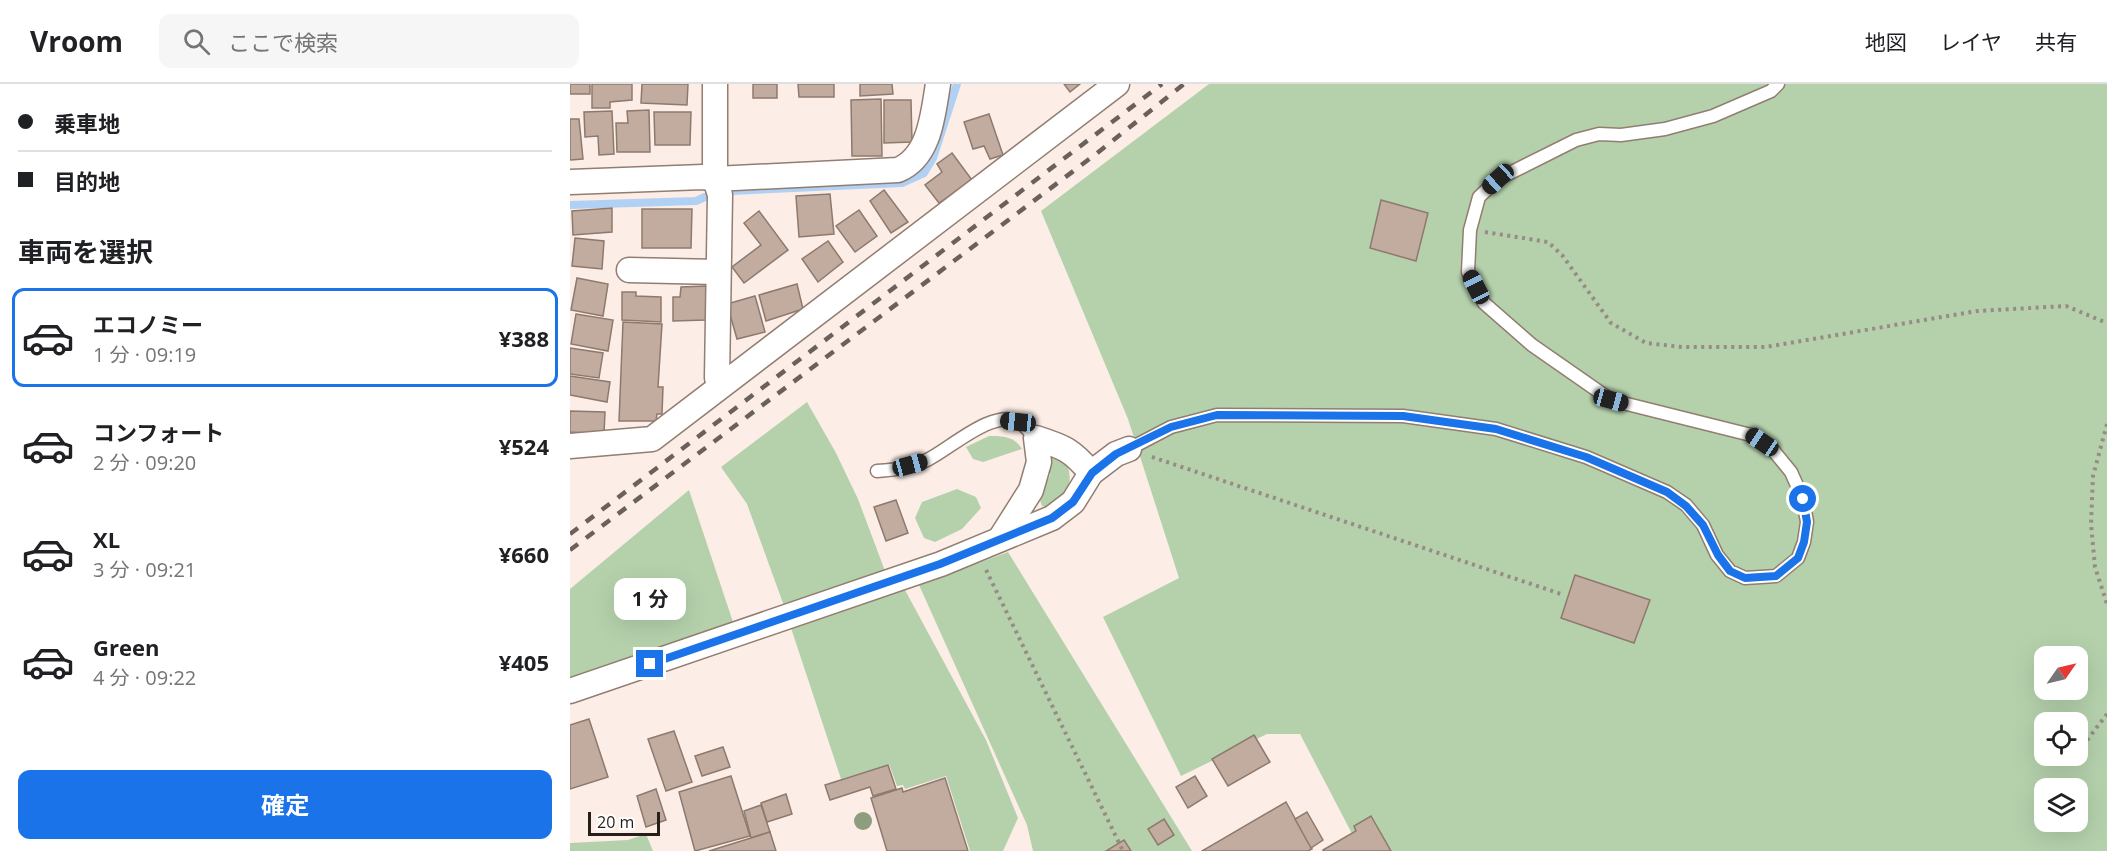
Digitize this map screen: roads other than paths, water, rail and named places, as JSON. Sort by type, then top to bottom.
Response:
[{"type":"street","points":[[715,84],[715,179],[720,195],[717,378],[722,385]]},
{"type":"street","points":[[570,182],[703,177],[715,179],[898,170],[909,165],[916,158],[930,128],[938,84]]},
{"type":"street","points":[[570,446],[652,439],[685,407],[722,385],[1117,84]]},
{"type":"street","points":[[629,270],[717,272]]},
{"type":"street","points":[[1000,540],[1031,490],[1040,462],[1036,438],[1065,448],[1079,458],[1092,473]]},
{"type":"street","points":[[570,691],[940,564],[1052,518],[1073,502],[1092,473],[1116,454],[1129,449]]},
{"type":"lane","points":[[1129,449],[1171,427],[1217,415],[1403,416],[1496,429],[1586,457],[1667,492],[1686,506],[1703,525],[1718,555],[1730,571],[1745,578],[1776,576],[1798,558],[1804,542],[1807,522],[1803,499],[1791,472],[1773,450],[1751,435],[1611,400],[1532,345],[1484,303],[1468,272],[1470,230],[1479,196],[1498,179],[1576,140],[1599,134],[1621,135],[1665,129],[1713,116],[1771,91],[1778,84]]},
{"type":"lane","points":[[877,471],[894,470],[926,461],[996,419],[1018,422],[1036,438]]},
{"type":"waterway","points":[[732,191],[902,183],[924,173],[933,158],[957,84]]},
{"type":"waterway","points":[[570,205],[696,201],[705,197]]},
{"type":"railway","points":[[570,534],[1162,84]]},
{"type":"railway","points":[[570,550],[1096,154],[1184,84]]}]
